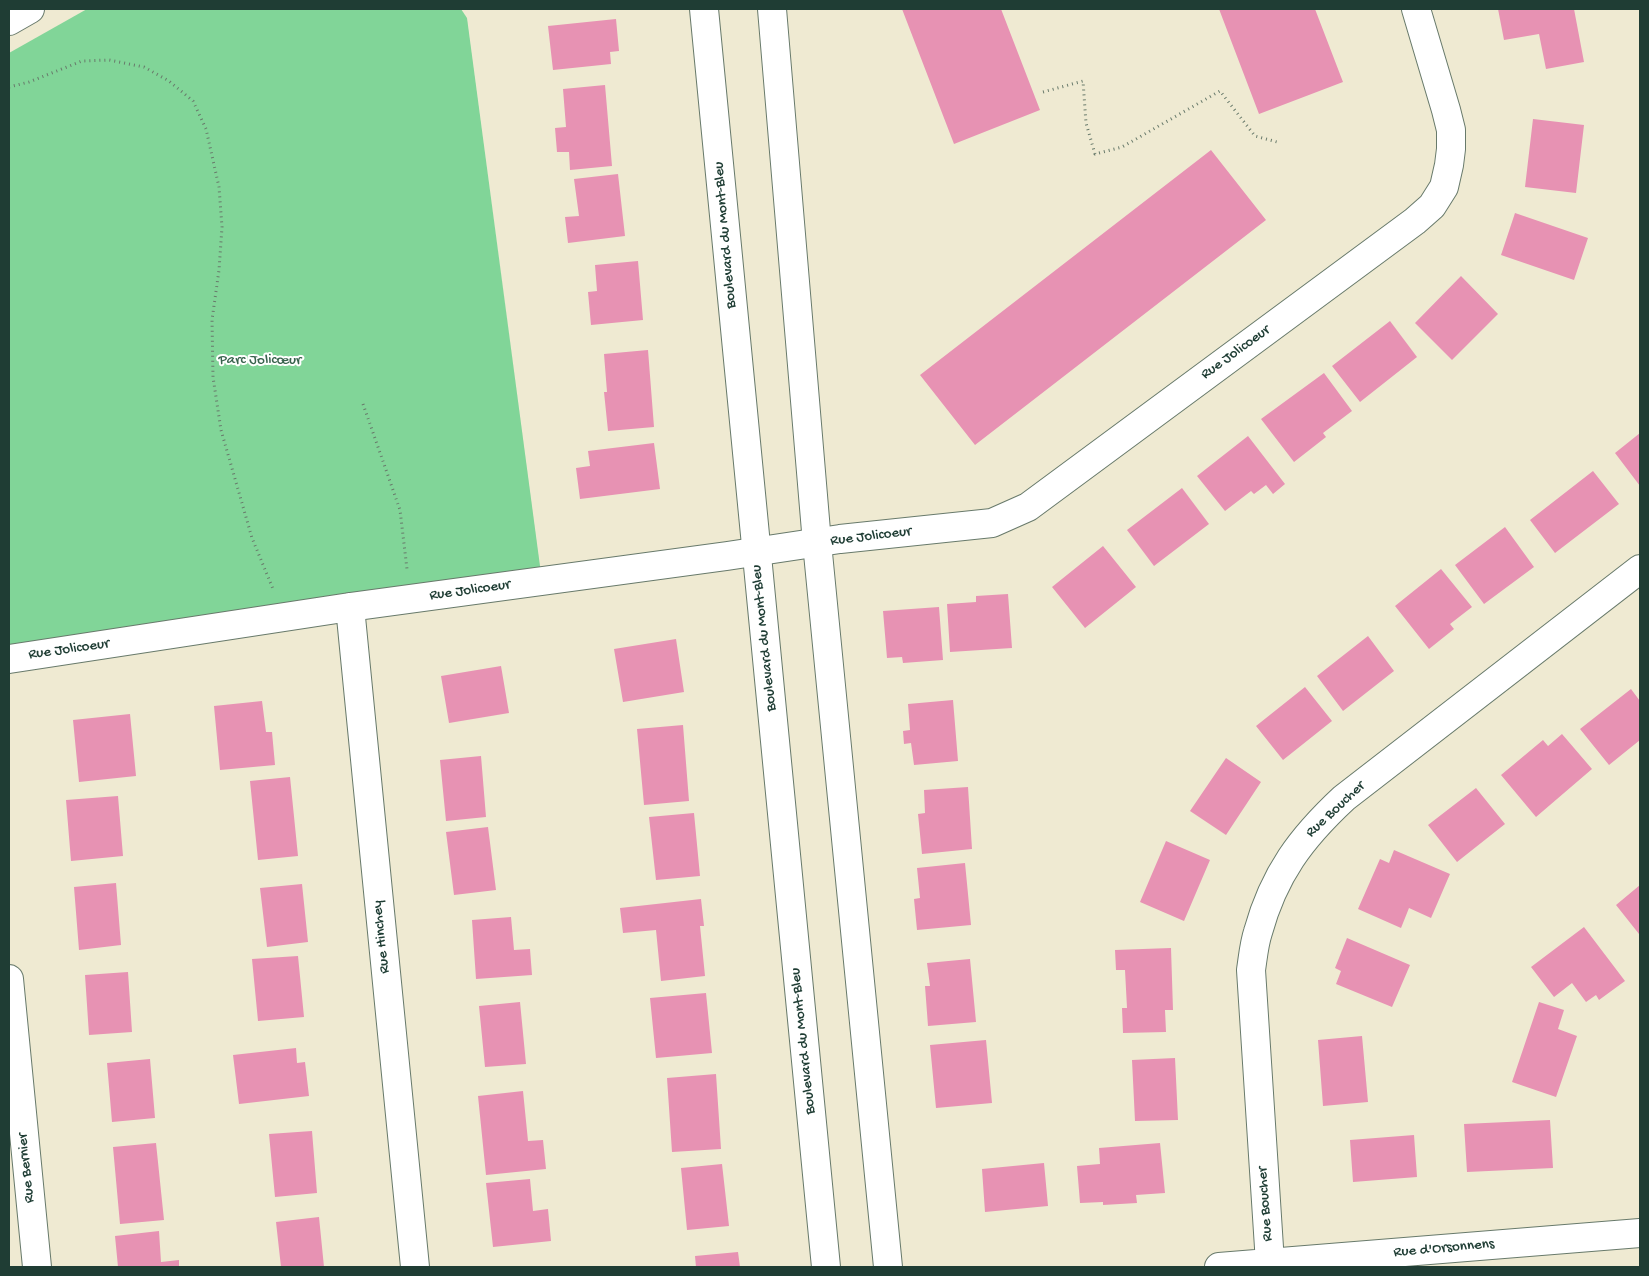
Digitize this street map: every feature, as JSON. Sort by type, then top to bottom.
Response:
[{"type":"street","points":[[9,20],[30,9]]},
{"type":"street","name":"Boulevard du Mont-Bleu","points":[[704,9],[826,1267]]},
{"type":"street","points":[[772,9],[817,543],[888,1267]]},
{"type":"street","name":"Rue Jolicoeur","points":[[9,659],[350,607],[817,543],[992,523],[1028,506],[1388,241],[1432,206],[1444,187],[1449,166],[1451,130],[1416,9]]},
{"type":"street","name":"Rue Boucher","points":[[1270,1263],[1251,970],[1257,933],[1268,900],[1280,875],[1296,849],[1318,823],[1344,798],[1640,569]]},
{"type":"street","name":"Rue Hinchey","points":[[350,607],[416,1267]]},
{"type":"street","name":"Rue Bernier","points":[[9,979],[37,1267]]},
{"type":"street","name":"Rue d'Orsonnens","points":[[1219,1267],[1640,1233]]},
{"type":"path","points":[[9,87],[30,82],[82,61],[109,60],[144,67],[169,80],[193,101],[206,129],[220,197],[222,227],[219,270],[212,320],[213,377],[221,430],[252,538],[273,590]]},
{"type":"path","points":[[1043,92],[1083,81],[1086,123],[1095,154],[1122,147],[1220,91],[1255,136],[1277,142]]},
{"type":"path","points":[[363,404],[400,510],[410,599]]},
{"type":"green space","name":"Parc Jolicœur","points":[[87,9],[461,9],[467,18],[542,581],[9,659],[9,53]]},
{"type":"building","points":[[902,9],[1001,9],[1040,110],[954,144]]},
{"type":"building","points":[[1219,9],[1315,9],[1343,82],[1259,114]]},
{"type":"building","points":[[1498,9],[1574,9],[1584,62],[1546,69],[1539,34],[1504,40]]},
{"type":"building","points":[[616,19],[619,51],[610,52],[611,64],[553,70],[548,26]]},
{"type":"building","points":[[605,85],[612,166],[570,170],[569,152],[557,152],[555,128],[566,127],[563,89]]},
{"type":"building","points":[[1533,119],[1584,125],[1576,193],[1525,187]]},
{"type":"building","points":[[1211,150],[1266,220],[975,445],[920,375]]},
{"type":"building","points":[[618,174],[625,236],[568,243],[565,217],[579,216],[574,179]]},
{"type":"building","points":[[1515,213],[1588,238],[1574,280],[1501,255]]},
{"type":"building","points":[[638,261],[643,320],[591,325],[588,292],[597,291],[595,265]]},
{"type":"building","points":[[1461,276],[1498,314],[1452,360],[1415,323]]},
{"type":"building","points":[[1390,321],[1417,357],[1360,402],[1332,366]]},
{"type":"building","points":[[648,350],[654,427],[608,431],[604,392],[607,392],[604,354]]},
{"type":"building","points":[[1324,373],[1352,411],[1323,433],[1326,437],[1294,462],[1261,419]]},
{"type":"building","points":[[1640,433],[1640,486],[1615,453]]},
{"type":"building","points":[[1248,436],[1285,484],[1273,494],[1266,485],[1254,494],[1251,491],[1225,511],[1197,476]]},
{"type":"building","points":[[654,443],[660,489],[580,499],[576,468],[590,466],[588,451]]},
{"type":"building","points":[[1593,471],[1619,504],[1555,553],[1530,520]]},
{"type":"building","points":[[1182,488],[1209,524],[1154,566],[1127,530]]},
{"type":"building","points":[[1505,527],[1534,567],[1484,604],[1455,565]]},
{"type":"building","points":[[1103,546],[1136,587],[1085,628],[1052,587]]},
{"type":"building","points":[[1441,569],[1472,607],[1450,624],[1454,629],[1429,649],[1395,606]]},
{"type":"building","points":[[1008,594],[1012,648],[950,652],[947,604],[976,602],[976,596]]},
{"type":"building","points":[[939,607],[943,660],[903,663],[902,657],[887,658],[883,611]]},
{"type":"building","points":[[1368,636],[1394,671],[1343,711],[1317,676]]},
{"type":"building","points":[[676,639],[684,692],[623,702],[614,649]]},
{"type":"building","points":[[501,666],[509,713],[449,723],[441,676]]},
{"type":"building","points":[[1305,687],[1332,721],[1283,760],[1256,726]]},
{"type":"building","points":[[1631,689],[1640,701],[1640,740],[1609,765],[1580,729]]},
{"type":"building","points":[[953,700],[958,761],[914,765],[911,743],[904,744],[903,731],[910,730],[908,704]]},
{"type":"building","points":[[262,701],[266,732],[272,732],[275,765],[220,770],[214,706]]},
{"type":"building","points":[[130,714],[136,776],[79,782],[73,720]]},
{"type":"building","points":[[683,725],[689,801],[644,805],[637,729]]},
{"type":"building","points":[[1562,734],[1592,769],[1536,817],[1501,775],[1543,740],[1548,746]]},
{"type":"building","points":[[481,756],[486,817],[446,821],[440,760]]},
{"type":"building","points":[[1226,758],[1261,782],[1226,835],[1190,811]]},
{"type":"building","points":[[290,777],[298,856],[258,860],[250,781]]},
{"type":"building","points":[[968,787],[972,849],[922,854],[918,814],[925,813],[924,790]]},
{"type":"building","points":[[1476,788],[1505,824],[1457,862],[1428,825]]},
{"type":"building","points":[[118,796],[123,856],[71,861],[66,800]]},
{"type":"building","points":[[694,813],[700,876],[656,880],[649,817]]},
{"type":"building","points":[[488,827],[496,890],[454,895],[446,832]]},
{"type":"building","points":[[1166,841],[1210,860],[1184,921],[1140,902]]},
{"type":"building","points":[[1394,850],[1450,874],[1431,918],[1409,908],[1401,928],[1358,909],[1380,859],[1389,863]]},
{"type":"building","points":[[965,863],[971,925],[917,930],[914,899],[920,898],[917,868]]},
{"type":"building","points":[[116,883],[121,945],[79,950],[74,887]]},
{"type":"building","points":[[302,884],[308,942],[267,947],[260,888]]},
{"type":"building","points":[[1640,885],[1640,932],[1639,934],[1616,905]]},
{"type":"building","points":[[701,899],[704,926],[700,926],[705,976],[661,981],[656,930],[623,933],[620,908]]},
{"type":"building","points":[[511,917],[514,950],[530,949],[532,975],[476,979],[472,920]]},
{"type":"building","points":[[1584,927],[1625,981],[1599,1000],[1596,995],[1586,1002],[1572,983],[1554,997],[1531,967]]},
{"type":"building","points":[[1347,938],[1410,965],[1392,1007],[1336,984],[1341,971],[1335,968]]},
{"type":"building","points":[[1171,948],[1173,1010],[1165,1010],[1166,1032],[1123,1033],[1122,1008],[1127,1008],[1125,970],[1116,970],[1115,950]]},
{"type":"building","points":[[298,956],[304,1017],[258,1021],[252,959]]},
{"type":"building","points":[[970,959],[976,1022],[928,1026],[925,986],[930,986],[927,963]]},
{"type":"building","points":[[128,972],[132,1032],[89,1035],[85,975]]},
{"type":"building","points":[[706,993],[712,1053],[656,1058],[650,998]]},
{"type":"building","points":[[520,1002],[526,1064],[485,1067],[479,1006]]},
{"type":"building","points":[[1539,1002],[1564,1010],[1558,1029],[1577,1036],[1556,1097],[1512,1082]]},
{"type":"building","points":[[1362,1036],[1368,1102],[1323,1106],[1318,1040]]},
{"type":"building","points":[[986,1040],[992,1103],[936,1108],[930,1045]]},
{"type":"building","points":[[296,1048],[297,1063],[305,1062],[309,1096],[239,1104],[233,1055]]},
{"type":"building","points":[[1175,1058],[1178,1120],[1135,1121],[1132,1060]]},
{"type":"building","points":[[150,1059],[155,1118],[112,1122],[107,1063]]},
{"type":"building","points":[[716,1074],[721,1149],[672,1152],[667,1078]]},
{"type":"building","points":[[523,1091],[528,1141],[543,1140],[546,1169],[486,1175],[478,1096]]},
{"type":"building","points":[[1550,1120],[1553,1168],[1467,1172],[1464,1124]]},
{"type":"building","points":[[312,1131],[317,1193],[275,1197],[269,1134]]},
{"type":"building","points":[[1414,1135],[1417,1177],[1353,1182],[1350,1140]]},
{"type":"building","points":[[156,1143],[164,1220],[120,1224],[113,1147]]},
{"type":"building","points":[[1160,1143],[1165,1193],[1136,1195],[1137,1203],[1103,1205],[1103,1202],[1080,1203],[1077,1166],[1100,1164],[1099,1148]]},
{"type":"building","points":[[1044,1163],[1048,1206],[985,1212],[982,1169]]},
{"type":"building","points":[[722,1164],[729,1226],[687,1230],[681,1168]]},
{"type":"building","points":[[530,1179],[533,1211],[548,1209],[551,1241],[493,1247],[486,1183]]},
{"type":"building","points":[[319,1217],[324,1267],[281,1267],[276,1222]]},
{"type":"building","points":[[159,1231],[161,1262],[179,1260],[179,1267],[118,1267],[115,1236]]},
{"type":"building","points":[[738,1252],[740,1267],[696,1267],[695,1256]]}]
